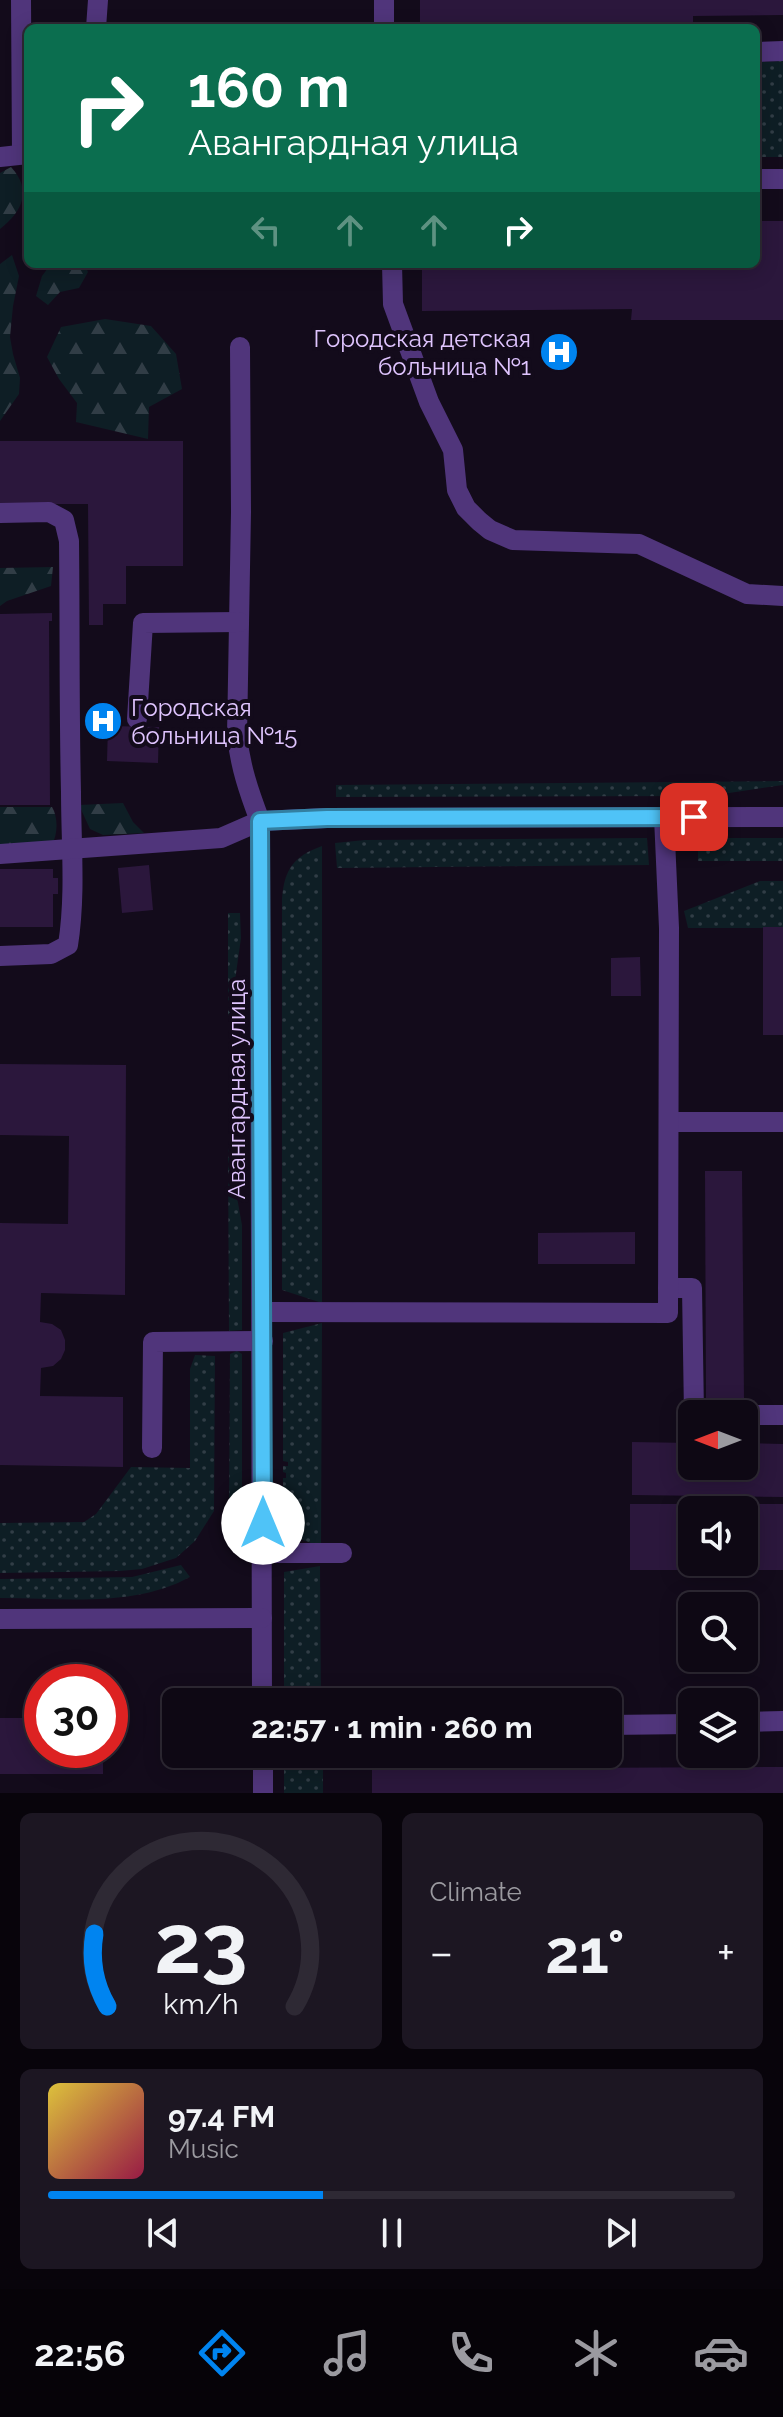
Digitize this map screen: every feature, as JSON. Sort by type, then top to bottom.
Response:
[{"type":"street","points":[[21,0],[24,147]]},
{"type":"street","points":[[96,24],[98,0]]},
{"type":"street","points":[[384,0],[384,24]]},
{"type":"street","points":[[760,52],[783,51]]},
{"type":"street","points":[[0,157],[24,154]]},
{"type":"street","points":[[760,179],[783,179]]},
{"type":"street","points":[[392,268],[393,304],[429,402],[453,450],[457,490],[466,508],[479,521],[490,530],[513,540],[639,544],[747,594],[783,596]]},
{"type":"street","points":[[240,347],[237,735],[239,760],[260,821]]},
{"type":"street","points":[[0,513],[49,512],[64,520],[69,541],[73,850],[68,945],[51,954],[0,956]]},
{"type":"street","points":[[137,719],[143,623],[239,622]]},
{"type":"street","points":[[263,1312],[668,1313],[669,928],[664,817]]},
{"type":"street","points":[[0,854],[221,838],[260,821],[327,818],[783,817]]},
{"type":"street","name":"Авангардная улица","points":[[260,821],[262,1688]]},
{"type":"street","points":[[669,1122],[783,1122]]},
{"type":"street","points":[[668,1288],[692,1288],[694,1400]]},
{"type":"street","points":[[152,1448],[153,1342],[263,1341]]},
{"type":"street","points":[[758,1415],[783,1415]]},
{"type":"street","points":[[263,1553],[342,1553]]},
{"type":"street","points":[[0,1619],[262,1618]]},
{"type":"street","points":[[758,1722],[783,1721]]},
{"type":"street","points":[[622,1725],[678,1724]]},
{"type":"street","points":[[263,1768],[263,1793]]},
{"type":"green space","points":[[783,61],[783,157],[760,156],[760,62]]},
{"type":"green space","points":[[11,167],[21,184],[22,200],[14,215],[0,229],[0,173]]},
{"type":"green space","points":[[12,255],[19,276],[10,337],[20,378],[19,394],[0,421],[0,264]]},
{"type":"green space","points":[[48,268],[86,268],[88,272],[79,288],[60,292],[48,305],[36,296]]},
{"type":"green space","points":[[105,319],[151,326],[176,354],[182,389],[149,407],[148,439],[76,422],[77,403],[47,357],[61,327]]},
{"type":"green space","points":[[53,567],[51,586],[0,606],[0,568]]},
{"type":"green space","points":[[783,781],[783,785],[709,796],[336,797],[336,785]]},
{"type":"green space","points":[[123,803],[133,822],[144,833],[103,835],[90,829],[79,805]]},
{"type":"green space","points":[[0,807],[52,807],[56,826],[52,844],[0,846]]},
{"type":"green space","points":[[647,838],[649,865],[337,868],[335,843],[365,840]]},
{"type":"green space","points":[[698,838],[783,838],[783,861],[698,861]]},
{"type":"green space","points":[[322,846],[322,1302],[319,1302],[282,1290],[282,899],[285,879],[292,865],[304,854]]},
{"type":"green space","points":[[760,881],[783,881],[783,928],[688,928],[684,911]]},
{"type":"green space","points":[[228,913],[240,913],[241,938],[230,1016],[228,1016]]},
{"type":"green space","points":[[228,1148],[242,1225],[242,1330],[229,1331]]},
{"type":"green space","points":[[322,1323],[321,1543],[311,1543],[283,1533],[283,1478],[286,1478],[286,1473],[283,1466],[288,1466],[288,1462],[283,1461],[283,1333]]},
{"type":"green space","points":[[237,1351],[242,1354],[242,1511],[229,1509],[230,1354]]},
{"type":"green space","points":[[195,1355],[215,1356],[214,1511],[195,1541],[176,1558],[142,1569],[0,1573],[0,1523],[84,1522],[96,1514],[131,1467],[190,1468],[190,1369]]},
{"type":"green space","points":[[181,1565],[190,1577],[145,1593],[73,1600],[0,1598],[0,1579],[132,1577]]},
{"type":"green space","points":[[320,1566],[321,1688],[284,1688],[284,1572]]},
{"type":"green space","points":[[284,1768],[323,1768],[323,1793],[284,1793]]},
{"type":"building","points":[[420,0],[783,0],[783,15],[693,16],[693,24],[420,24]]},
{"type":"building","points":[[760,221],[783,221],[783,320],[631,320],[632,309],[422,311],[422,268],[760,268]]},
{"type":"building","points":[[0,441],[183,441],[183,566],[126,566],[126,604],[103,604],[103,625],[89,625],[88,504],[0,504]]},
{"type":"building","points":[[52,613],[52,621],[49,621],[50,805],[0,805],[0,614]]},
{"type":"building","points":[[108,726],[159,727],[158,763],[107,761]]},
{"type":"building","points":[[149,865],[153,910],[122,913],[118,868]]},
{"type":"building","points":[[0,869],[53,869],[53,878],[58,878],[58,894],[53,894],[53,927],[0,927]]},
{"type":"building","points":[[763,927],[783,927],[783,1035],[763,1035]]},
{"type":"building","points":[[640,957],[641,996],[611,996],[611,958]]},
{"type":"building","points":[[0,1064],[126,1065],[125,1295],[41,1293],[40,1322],[52,1324],[61,1330],[65,1350],[53,1366],[41,1368],[40,1396],[123,1397],[123,1467],[0,1465],[0,1223],[68,1224],[69,1136],[0,1135]]},
{"type":"building","points":[[705,1171],[742,1171],[744,1399],[706,1399]]},
{"type":"building","points":[[635,1232],[635,1264],[538,1264],[538,1233]]},
{"type":"building","points":[[632,1442],[678,1443],[678,1480],[758,1480],[758,1443],[783,1444],[783,1497],[632,1495]]},
{"type":"building","points":[[630,1504],[678,1504],[678,1570],[630,1570]]},
{"type":"building","points":[[758,1504],[783,1504],[783,1570],[758,1570]]},
{"type":"building","points":[[0,1718],[24,1718],[24,1768],[103,1768],[103,1774],[0,1774]]},
{"type":"building","points":[[783,1767],[783,1793],[372,1793],[372,1769]]},
{"type":"place","name":"Городская детская больница №1","points":[[559,352]]},
{"type":"place","name":"Городская больница №15","points":[[103,721]]},
{"type":"route","points":[[263,1523],[260,821],[694,817]]}]
